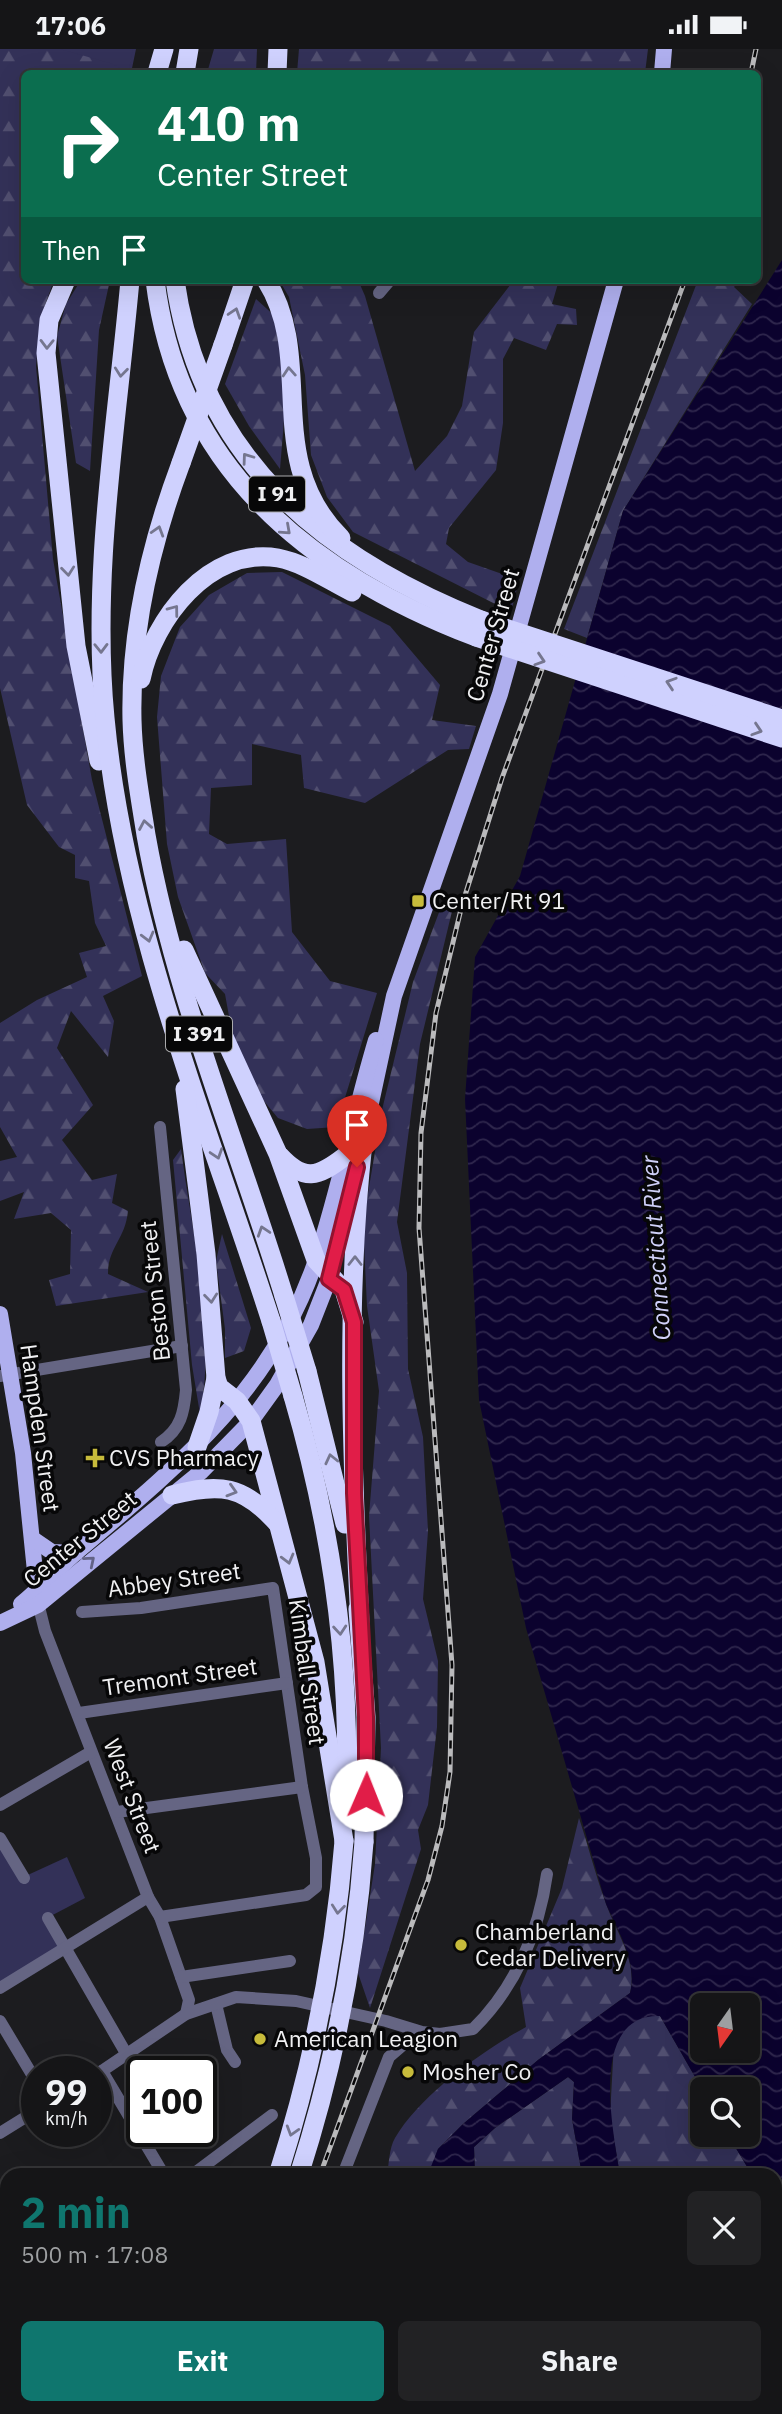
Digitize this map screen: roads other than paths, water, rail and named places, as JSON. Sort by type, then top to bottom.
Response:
[{"type":"highway","points":[[158,70],[166,49]]},
{"type":"highway","points":[[165,70],[166,49]]},
{"type":"highway","points":[[186,70],[189,49]]},
{"type":"highway","points":[[277,70],[278,49]]},
{"type":"highway","points":[[64,284],[51,311],[46,345],[72,614],[80,676],[106,794],[132,871]]},
{"type":"highway","points":[[130,284],[106,533],[101,656],[108,748],[132,871]]},
{"type":"highway","name":"I 91","points":[[156,284],[166,336],[186,395],[207,436],[245,489],[288,533],[338,570],[439,623],[478,629],[782,719]]},
{"type":"highway","name":"I 91","points":[[176,284],[184,326],[203,383],[224,424],[260,474],[290,508],[332,542],[377,571],[432,599],[478,629],[782,739]]},
{"type":"highway","points":[[136,768],[132,706],[136,631],[156,540],[244,284]]},
{"type":"highway","points":[[268,284],[285,327],[295,445],[309,495],[323,517],[349,544],[432,599]]},
{"type":"highway","points":[[136,768],[137,708],[151,646],[180,601],[201,582],[225,566],[260,557],[291,561],[367,599],[439,623]]},
{"type":"highway","name":"I 391","points":[[136,768],[150,856],[181,979],[307,1371],[342,1508],[360,1623],[367,1749],[354,1842],[336,1926],[322,2013],[280,2168]]},
{"type":"highway","points":[[150,856],[195,979],[278,1154],[316,1261],[329,1279],[344,1290],[354,1322]]},
{"type":"highway","name":"I 391","points":[[132,871],[178,1035],[293,1396],[321,1505],[337,1599],[354,1842],[356,1930],[342,2017],[301,2168]]},
{"type":"highway","points":[[178,1035],[206,1254],[216,1378],[209,1412],[197,1447]]},
{"type":"highway","points":[[360,1623],[354,1493],[354,1322],[355,1218],[363,1143]]},
{"type":"highway","points":[[278,1154],[291,1168],[303,1174],[324,1172],[344,1157]]},
{"type":"highway","points":[[216,1378],[226,1395],[237,1402],[251,1421],[320,1685],[354,1842]]},
{"type":"highway","points":[[172,1495],[199,1488],[233,1490],[258,1503],[279,1526]]},
{"type":"main road","points":[[662,70],[664,49]]},
{"type":"main road","name":"Center Street","points":[[0,1622],[37,1598],[202,1471],[251,1421],[296,1353],[329,1279],[363,1143],[394,996],[497,703],[615,284]]},
{"type":"main road","name":"Center Street","points":[[37,1598],[76,1553],[152,1491],[197,1447],[254,1382],[286,1327],[316,1261],[383,1015],[394,996]]},
{"type":"main road","name":"Hampden Street","points":[[0,1314],[6,1375],[33,1539],[37,1598]]},
{"type":"main road","points":[[33,1539],[52,1552],[76,1553]]},
{"type":"street","points":[[379,293],[387,284]]},
{"type":"street","name":"Beston Street","points":[[160,1127],[186,1390],[184,1413],[178,1426],[161,1442]]},
{"type":"street","points":[[6,1375],[181,1346]]},
{"type":"street","name":"Abbey Street","points":[[82,1612],[141,1608],[273,1588]]},
{"type":"street","name":"Kimball Street","points":[[160,1917],[306,1895],[316,1887],[316,1858],[302,1787],[273,1588]]},
{"type":"street","name":"West Street","points":[[37,1598],[54,1655],[79,1713],[91,1752],[117,1812],[148,1898],[160,1917],[190,2000],[186,2014]]},
{"type":"street","name":"Tremont Street","points":[[79,1713],[287,1683]]},
{"type":"street","points":[[0,1805],[91,1752]]},
{"type":"street","points":[[117,1812],[302,1787]]},
{"type":"street","points":[[0,1838],[24,1878]]},
{"type":"street","points":[[112,2065],[186,2014],[206,2010],[216,2004],[244,1996],[296,2001],[386,2021],[418,2032],[440,2034],[473,2029],[488,2015],[505,1991],[533,1934],[543,1907],[547,1874]]},
{"type":"street","points":[[0,1988],[148,1898]]},
{"type":"street","points":[[48,1918],[127,2055]]},
{"type":"street","points":[[181,1977],[290,1961]]},
{"type":"street","points":[[216,2004],[227,2050],[235,2062]]},
{"type":"street","points":[[0,2021],[21,2056]]},
{"type":"street","points":[[346,2167],[388,2057],[418,2032]]},
{"type":"street","points":[[112,2093],[160,2168]]},
{"type":"street","points":[[201,2168],[272,2115]]},
{"type":"street","points":[[0,2133],[21,2120]]},
{"type":"water","name":"Connecticut River","points":[[782,260],[782,2168],[748,2168],[735,2147],[760,2147],[760,2077],[695,2077],[660,2016],[637,2020],[622,2034],[614,2054],[610,2078],[611,2104],[619,2168],[581,2168],[572,2119],[574,2082],[568,2077],[495,2128],[474,2147],[475,2168],[430,2168],[438,2149],[463,2124],[538,2060],[630,1993],[632,1982],[629,1959],[606,1904],[526,1628],[479,1400],[465,1099],[475,957],[520,876],[623,511]]},
{"type":"railway","points":[[752,70],[756,49]]},
{"type":"railway","points":[[323,2168],[428,1880],[442,1826],[450,1772],[452,1665],[419,1228],[421,1133],[436,1013],[462,905],[502,778],[684,284]]},
{"type":"place","name":"Center/Rt 91","points":[[418,901]]},
{"type":"place","name":"CVS Pharmacy","points":[[95,1458]]},
{"type":"place","name":"Chamberland Cedar Delivery","points":[[461,1945]]},
{"type":"place","name":"American Leagion","points":[[260,2039]]},
{"type":"place","name":"Mosher Co","points":[[408,2072]]}]
